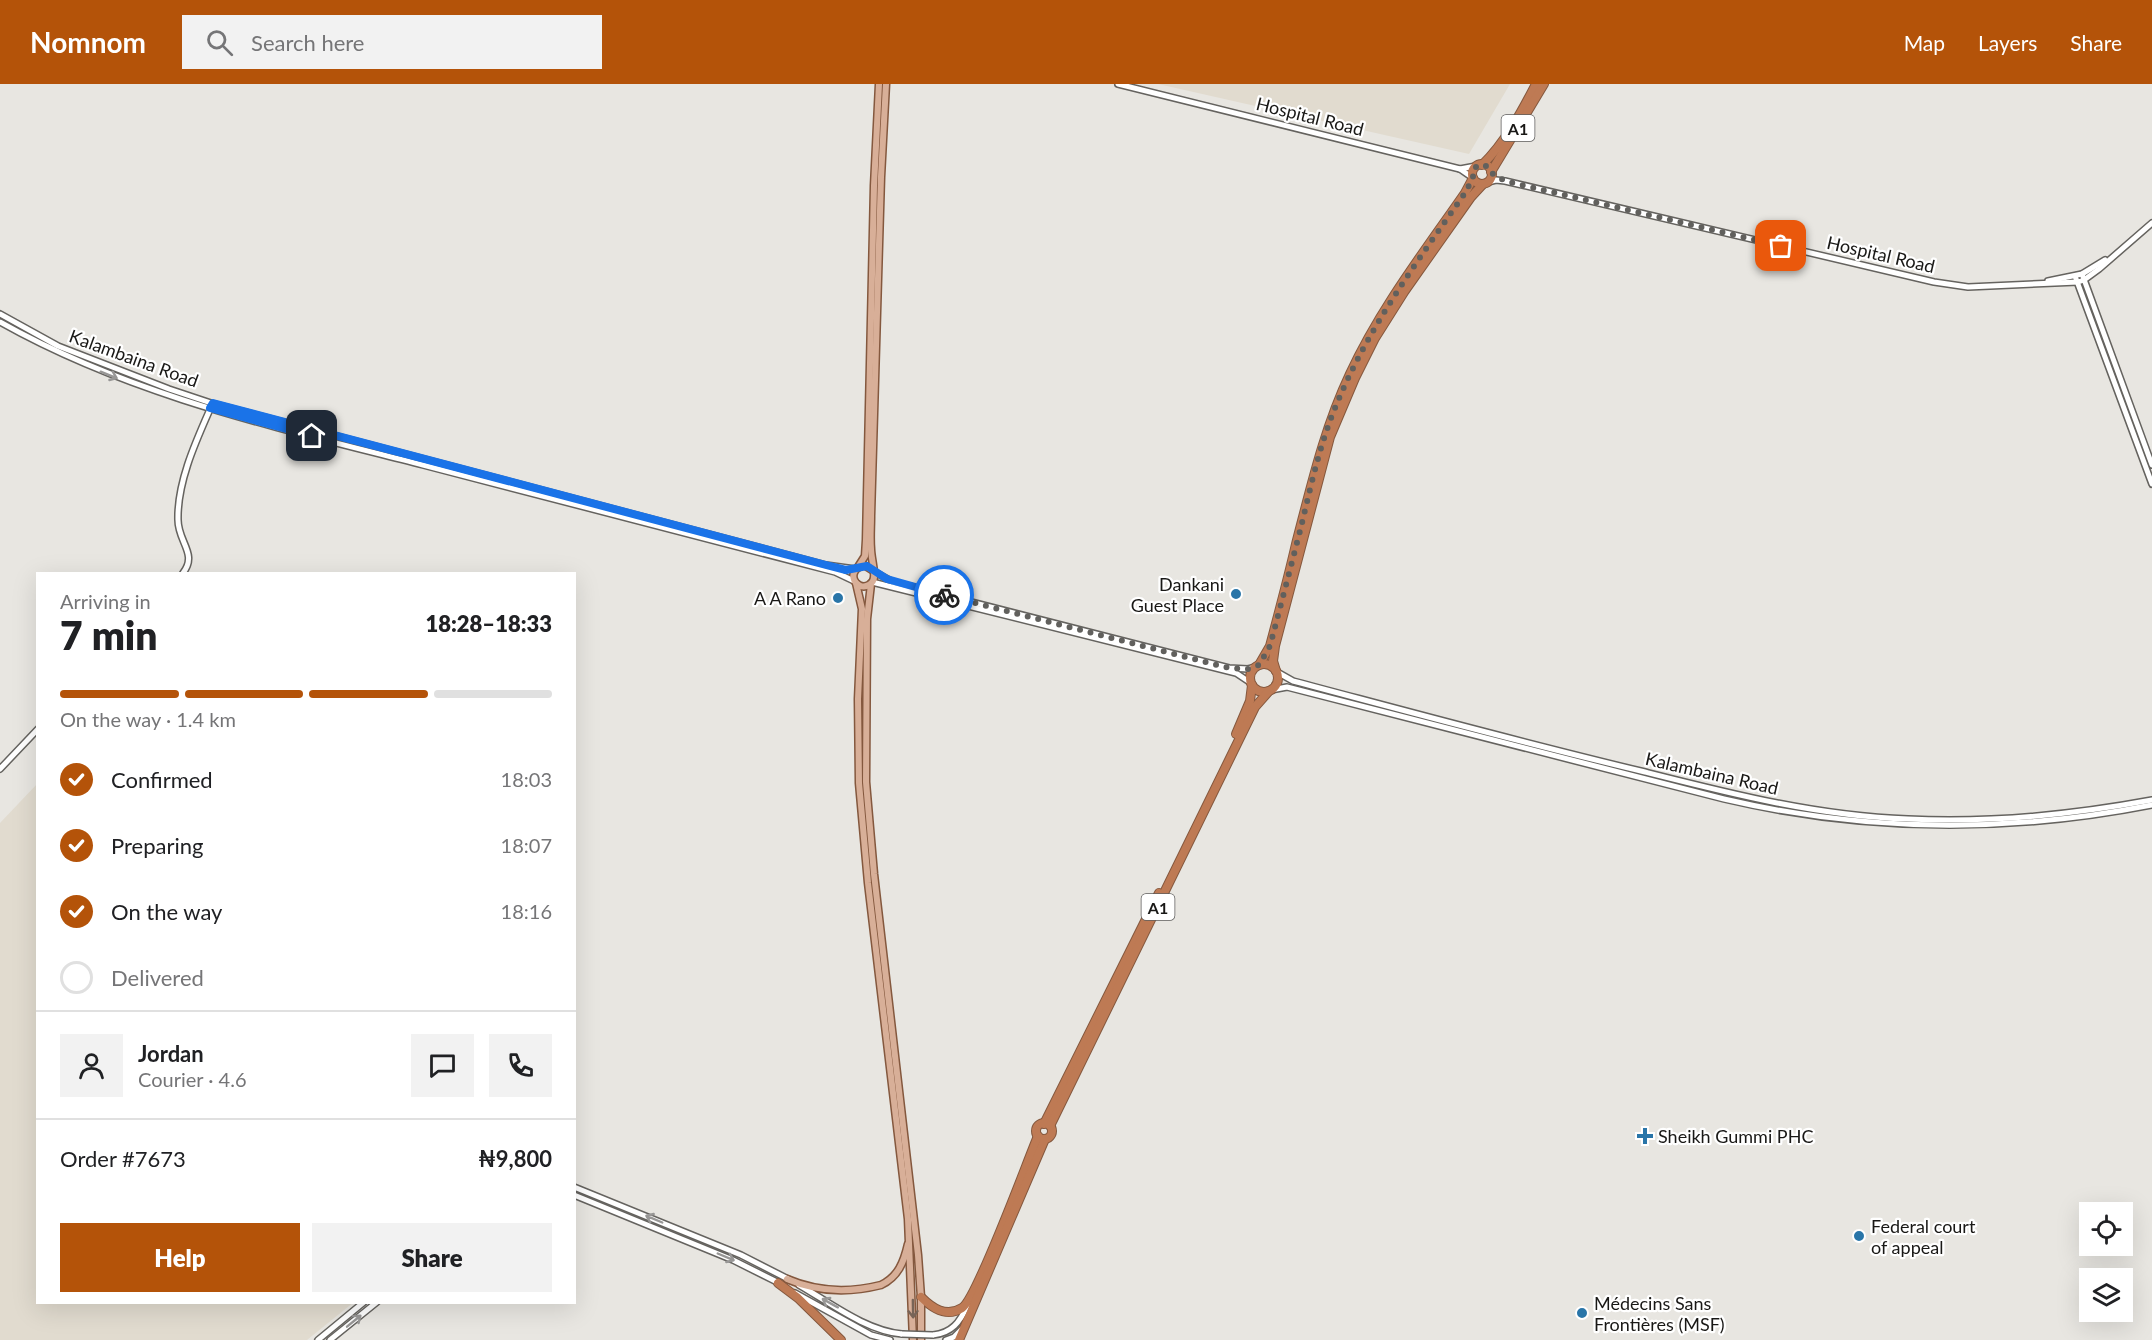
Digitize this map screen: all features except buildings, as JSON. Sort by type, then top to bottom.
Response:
[{"type":"highway","name":"A1","points":[[1479,165],[1494,151],[1536,84]]},
{"type":"highway","name":"A1","points":[[1491,172],[1544,84]]},
{"type":"highway","points":[[1479,165],[1487,166],[1491,172],[1491,179],[1470,198],[1404,292],[1375,338],[1354,378],[1330,437],[1275,646],[1273,661],[1277,681],[1270,690],[1261,692],[1251,684],[1251,674],[1270,646],[1312,481],[1329,423],[1341,393],[1388,303],[1468,188],[1472,172],[1479,165]]},
{"type":"highway","points":[[1472,177],[1476,182],[1485,183]]},
{"type":"highway","points":[[1257,666],[1268,665],[1276,671]]},
{"type":"highway","name":"A1","points":[[1047,1125],[1188,837],[1248,707],[1252,696],[1251,684]]},
{"type":"highway","name":"A1","points":[[1047,1125],[1255,707],[1270,690]]},
{"type":"highway","points":[[921,1297],[938,1311],[950,1312],[960,1309],[970,1299],[1041,1137],[1051,1134],[1047,1125],[1037,1128],[1041,1137],[959,1340]]},
{"type":"highway","points":[[778,1282],[841,1340]]},
{"type":"main road","points":[[879,84],[874,186],[866,540],[865,556],[853,576],[862,609],[858,699],[860,798],[909,1226],[913,1340]]},
{"type":"main road","points":[[886,84],[871,516],[874,577],[867,642],[866,782],[874,874],[921,1297],[921,1340]]},
{"type":"main road","name":"Hospital Road","points":[[1118,84],[1460,169]]},
{"type":"main road","points":[[1460,169],[1479,165]]},
{"type":"main road","points":[[1460,169],[1472,177]]},
{"type":"main road","points":[[1491,172],[1505,181]]},
{"type":"main road","points":[[1485,183],[1494,180],[1505,181]]},
{"type":"main road","name":"Hospital Road","points":[[1505,181],[1934,282],[1968,287],[2080,278]]},
{"type":"main road","points":[[2152,223],[2110,258],[2080,278],[2125,401],[2152,484]]},
{"type":"main road","name":"Kalambaina Road","points":[[0,314],[58,346],[212,406],[835,572],[855,582]]},
{"type":"main road","name":"Kalambaina Road","points":[[0,322],[55,351],[149,390],[826,565],[856,568]]},
{"type":"main road","points":[[2125,401],[2152,465]]},
{"type":"main road","points":[[184,572],[189,565],[190,558],[178,521],[180,497],[188,467],[212,406]]},
{"type":"main road","points":[[856,568],[867,566],[893,582],[1229,668],[1248,669],[1257,666]]},
{"type":"main road","points":[[855,582],[865,586],[872,583],[1236,673],[1251,684]]},
{"type":"main road","name":"Kalambaina Road","points":[[1276,671],[1293,681],[1587,758],[1756,800],[1804,809],[1898,819],[1971,821],[2066,814],[2152,800]]},
{"type":"main road","points":[[1270,690],[1287,687],[1731,800],[1776,810],[1843,820],[1912,825],[1998,825],[2086,817],[2152,805]]},
{"type":"main road","points":[[0,769],[36,731]]},
{"type":"main road","points":[[576,1188],[741,1255],[886,1332],[933,1335],[947,1332],[956,1325],[970,1299]]},
{"type":"main road","points":[[576,1196],[733,1260],[778,1282],[871,1335],[890,1340]]},
{"type":"main road","points":[[787,1279],[823,1290],[881,1285],[894,1276],[904,1260],[909,1226]]},
{"type":"main road","points":[[318,1340],[362,1304]]},
{"type":"main road","points":[[330,1340],[375,1304]]},
{"type":"main road","points":[[946,1340],[959,1333],[969,1319]]},
{"type":"shaded area","points":[[1158,84],[1510,84],[1469,154]]},
{"type":"shaded area","points":[[36,785],[36,1304],[352,1304],[307,1340],[0,1340],[0,823]]},
{"type":"way so far","points":[[944,595],[1229,668],[1248,669],[1259,665],[1270,646],[1312,481],[1329,423],[1341,393],[1388,303],[1465,193],[1473,178],[1473,170],[1478,165],[1487,166],[1493,174],[1505,181],[1781,246]]},
{"type":"place","name":"Dankani Guest Place","points":[[1236,594]]},
{"type":"place","name":"A A Rano","points":[[838,598]]},
{"type":"place","name":"Sheikh Gummi PHC","points":[[1645,1136]]},
{"type":"place","name":"Federal court of appeal","points":[[1859,1236]]},
{"type":"place","name":"Médecins Sans Frontières (MSF)","points":[[1582,1313]]},
{"type":"route","points":[[312,436],[210,408],[213,403],[846,570],[864,565],[887,579],[944,595]]}]
